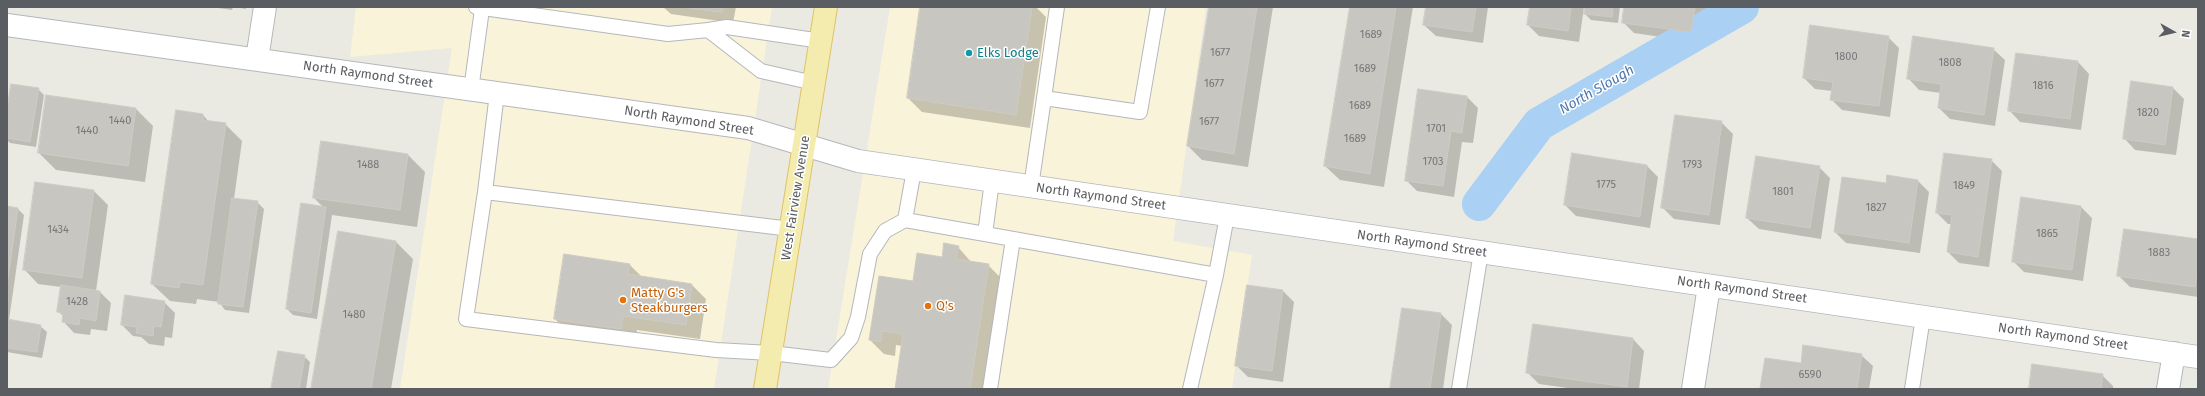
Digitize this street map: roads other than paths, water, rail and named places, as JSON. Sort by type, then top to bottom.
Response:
[{"type":"main road","name":"West Fairview Avenue","points":[[765,389],[826,7]]},
{"type":"street","points":[[257,59],[265,7]]},
{"type":"street","name":"North Raymond Street","points":[[7,25],[748,128],[858,161],[914,170],[2198,357]]},
{"type":"street","points":[[1693,389],[1709,286]]},
{"type":"street","points":[[2168,389],[2174,353]]},
{"type":"lane","points":[[1031,187],[1057,7]]},
{"type":"lane","points":[[1044,98],[1140,112],[1158,7]]},
{"type":"lane","points":[[471,90],[479,8],[668,34],[727,27],[821,41]]},
{"type":"lane","points":[[708,30],[761,71],[814,82]]},
{"type":"lane","points":[[497,93],[466,319],[716,350],[771,353],[831,360],[851,338],[858,317],[870,254],[885,231],[905,220],[1216,276]]},
{"type":"lane","points":[[905,220],[914,170]]},
{"type":"lane","points":[[985,234],[992,181]]},
{"type":"lane","points":[[484,192],[791,229]]},
{"type":"lane","points":[[1190,389],[1216,276],[1227,216]]},
{"type":"lane","points":[[990,389],[1014,239]]},
{"type":"lane","points":[[1460,389],[1481,252]]},
{"type":"lane","points":[[1912,389],[1923,317]]},
{"type":"waterway","name":"North Slough","points":[[1479,204],[1539,124],[1742,7]]},
{"type":"place","name":"Elks Lodge","points":[[969,53]]},
{"type":"place","name":"Matty G's Steakburgers","points":[[623,300]]},
{"type":"place","name":"Q's","points":[[928,306]]}]
